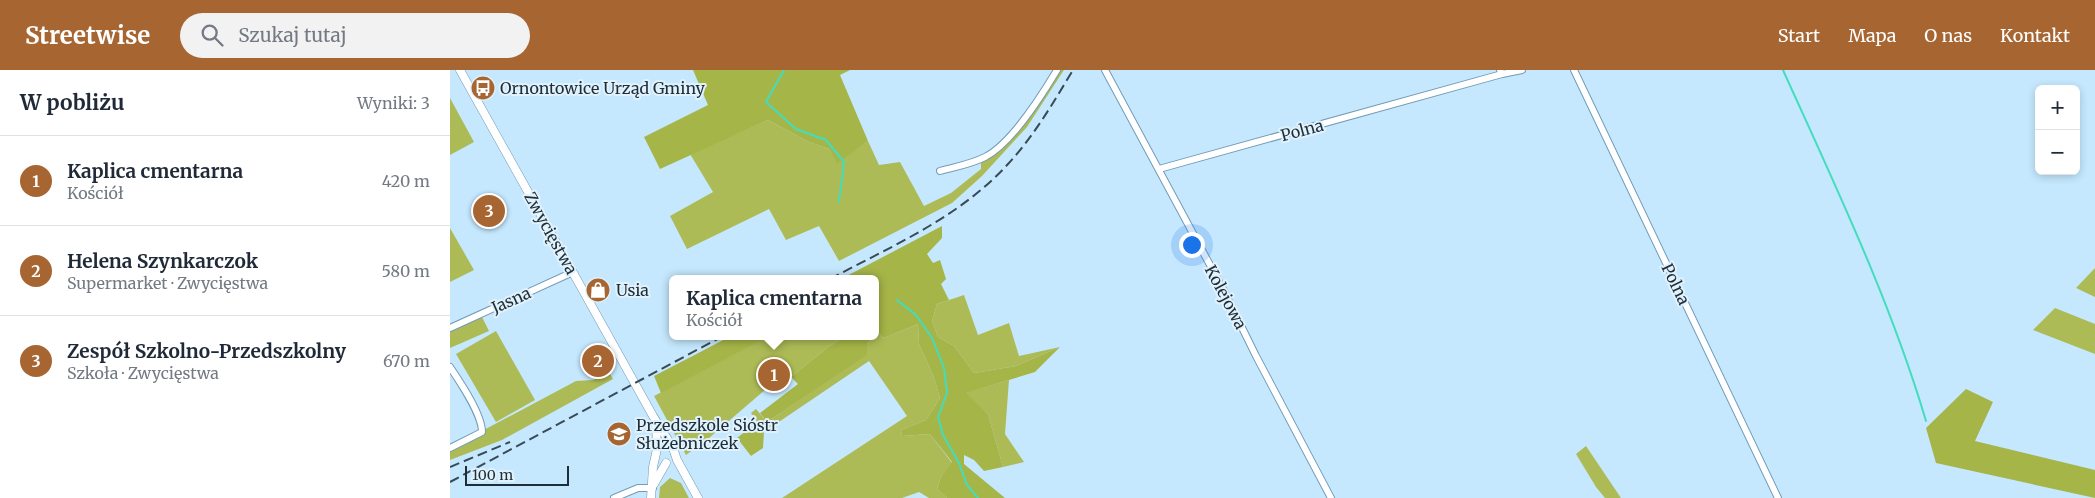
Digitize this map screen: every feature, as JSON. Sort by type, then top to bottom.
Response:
[{"type":"street","name":"Zwycięstwa","points":[[460,70],[670,445]]},
{"type":"street","points":[[940,171],[985,157],[1001,144],[1022,122],[1057,70]]},
{"type":"street","name":"Kolejowa","points":[[1105,70],[1159,169],[1331,498]]},
{"type":"street","name":"Polna","points":[[1159,169],[1501,72],[1522,70]]},
{"type":"street","name":"Polna","points":[[1574,70],[1778,498]]},
{"type":"street","name":"Jasna","points":[[450,328],[573,272]]},
{"type":"street","points":[[450,367],[469,398],[482,427],[482,432],[450,448]]},
{"type":"street","name":"Zwycięstwa","points":[[652,498],[653,468],[657,452],[656,422]]},
{"type":"street","points":[[686,475],[667,462],[660,461],[657,452],[662,445],[670,445],[673,448],[674,454],[686,475],[698,498]]},
{"type":"street","points":[[614,498],[638,488],[653,488],[667,462],[674,454]]},
{"type":"green space","points":[[693,70],[850,70],[840,75],[868,141],[837,164],[829,149],[809,142],[768,120],[660,169],[644,137],[708,105]]},
{"type":"green space","points":[[1057,70],[1064,70],[1027,127],[982,176],[952,203],[839,261],[819,226],[786,240],[769,209],[687,249],[670,216],[713,192],[690,154],[768,120],[809,142],[829,149],[837,163],[868,141],[879,165],[900,162],[924,206],[951,193],[981,169],[981,162],[1021,122]]},
{"type":"green space","points":[[450,98],[474,142],[450,155]]},
{"type":"green space","points":[[942,226],[942,238],[927,254],[933,263],[940,260],[946,279],[941,284],[949,300],[937,304],[932,321],[938,337],[954,346],[974,373],[1016,366],[1060,347],[1035,372],[966,393],[988,414],[1003,467],[984,471],[974,460],[964,455],[964,464],[1005,498],[947,498],[937,489],[941,477],[952,462],[930,434],[902,436],[901,430],[926,420],[940,398],[933,375],[919,344],[918,324],[884,338],[879,334],[879,275],[849,275]]},
{"type":"green space","points":[[450,228],[474,270],[450,282]]},
{"type":"green space","points":[[2095,268],[2095,297],[2076,288]]},
{"type":"green space","points":[[964,295],[978,335],[1009,323],[1019,356],[1060,347],[1016,366],[974,373],[954,346],[938,337],[932,321],[937,304]]},
{"type":"green space","points":[[2055,308],[2095,324],[2095,354],[2033,330]]},
{"type":"green space","points":[[482,317],[489,331],[450,348],[450,332]]},
{"type":"green space","points":[[918,324],[919,344],[933,375],[940,398],[926,420],[901,430],[902,436],[930,434],[952,463],[941,477],[937,489],[947,498],[929,498],[919,492],[902,498],[782,498],[907,416],[869,361],[764,432],[751,413],[756,409],[767,422],[866,355],[867,344],[871,340],[879,340],[879,334],[884,338]]},
{"type":"green space","points":[[496,331],[535,400],[496,422],[456,354]]},
{"type":"green space","points":[[723,340],[762,340],[661,393],[654,376]]},
{"type":"green space","points":[[762,340],[839,340],[791,377],[788,374],[776,385],[773,383],[709,438],[686,455],[654,396]]},
{"type":"green space","points":[[839,340],[870,340],[867,344],[867,355],[767,422],[760,413],[798,384],[791,377]]},
{"type":"green space","points":[[609,372],[613,379],[502,440],[450,460],[450,448],[576,381],[593,380]]},
{"type":"green space","points":[[1009,380],[1005,434],[1024,462],[1003,467],[988,414],[965,393]]},
{"type":"green space","points":[[1966,389],[1993,402],[1975,441],[2095,470],[2095,498],[1936,463],[1926,428]]},
{"type":"green space","points":[[757,422],[764,432],[763,448],[751,456],[737,438]]},
{"type":"green space","points":[[1586,446],[1621,498],[1605,498],[1596,487],[1576,454]]},
{"type":"green space","points":[[670,478],[681,483],[689,498],[659,498],[660,487]]},
{"type":"waterway","points":[[784,70],[766,102],[796,129],[826,140],[844,162],[839,202]]},
{"type":"waterway","points":[[1783,70],[1879,287],[1912,376],[1926,421]]},
{"type":"waterway","points":[[897,300],[916,315],[932,338],[944,368],[947,393],[938,417],[943,435],[959,463],[967,485],[978,498]]},
{"type":"railway","points":[[838,275],[924,229],[969,200],[989,183],[1026,142],[1043,119],[1073,70]]},
{"type":"railway","points":[[450,482],[716,340]]},
{"type":"railway","points":[[450,467],[510,442]]},
{"type":"place","name":"Ornontowice Urząd Gminy","points":[[483,88]]},
{"type":"place","name":"Zespół Szkolno-Przedszkolny","points":[[489,211]]},
{"type":"place","name":"Usia","points":[[598,290]]},
{"type":"place","name":"Helena Szynkarczok","points":[[598,361]]},
{"type":"place","name":"Kaplica cmentarna","points":[[774,375]]},
{"type":"place","name":"Przedszkole Sióstr Służebniczek","points":[[619,434]]}]
